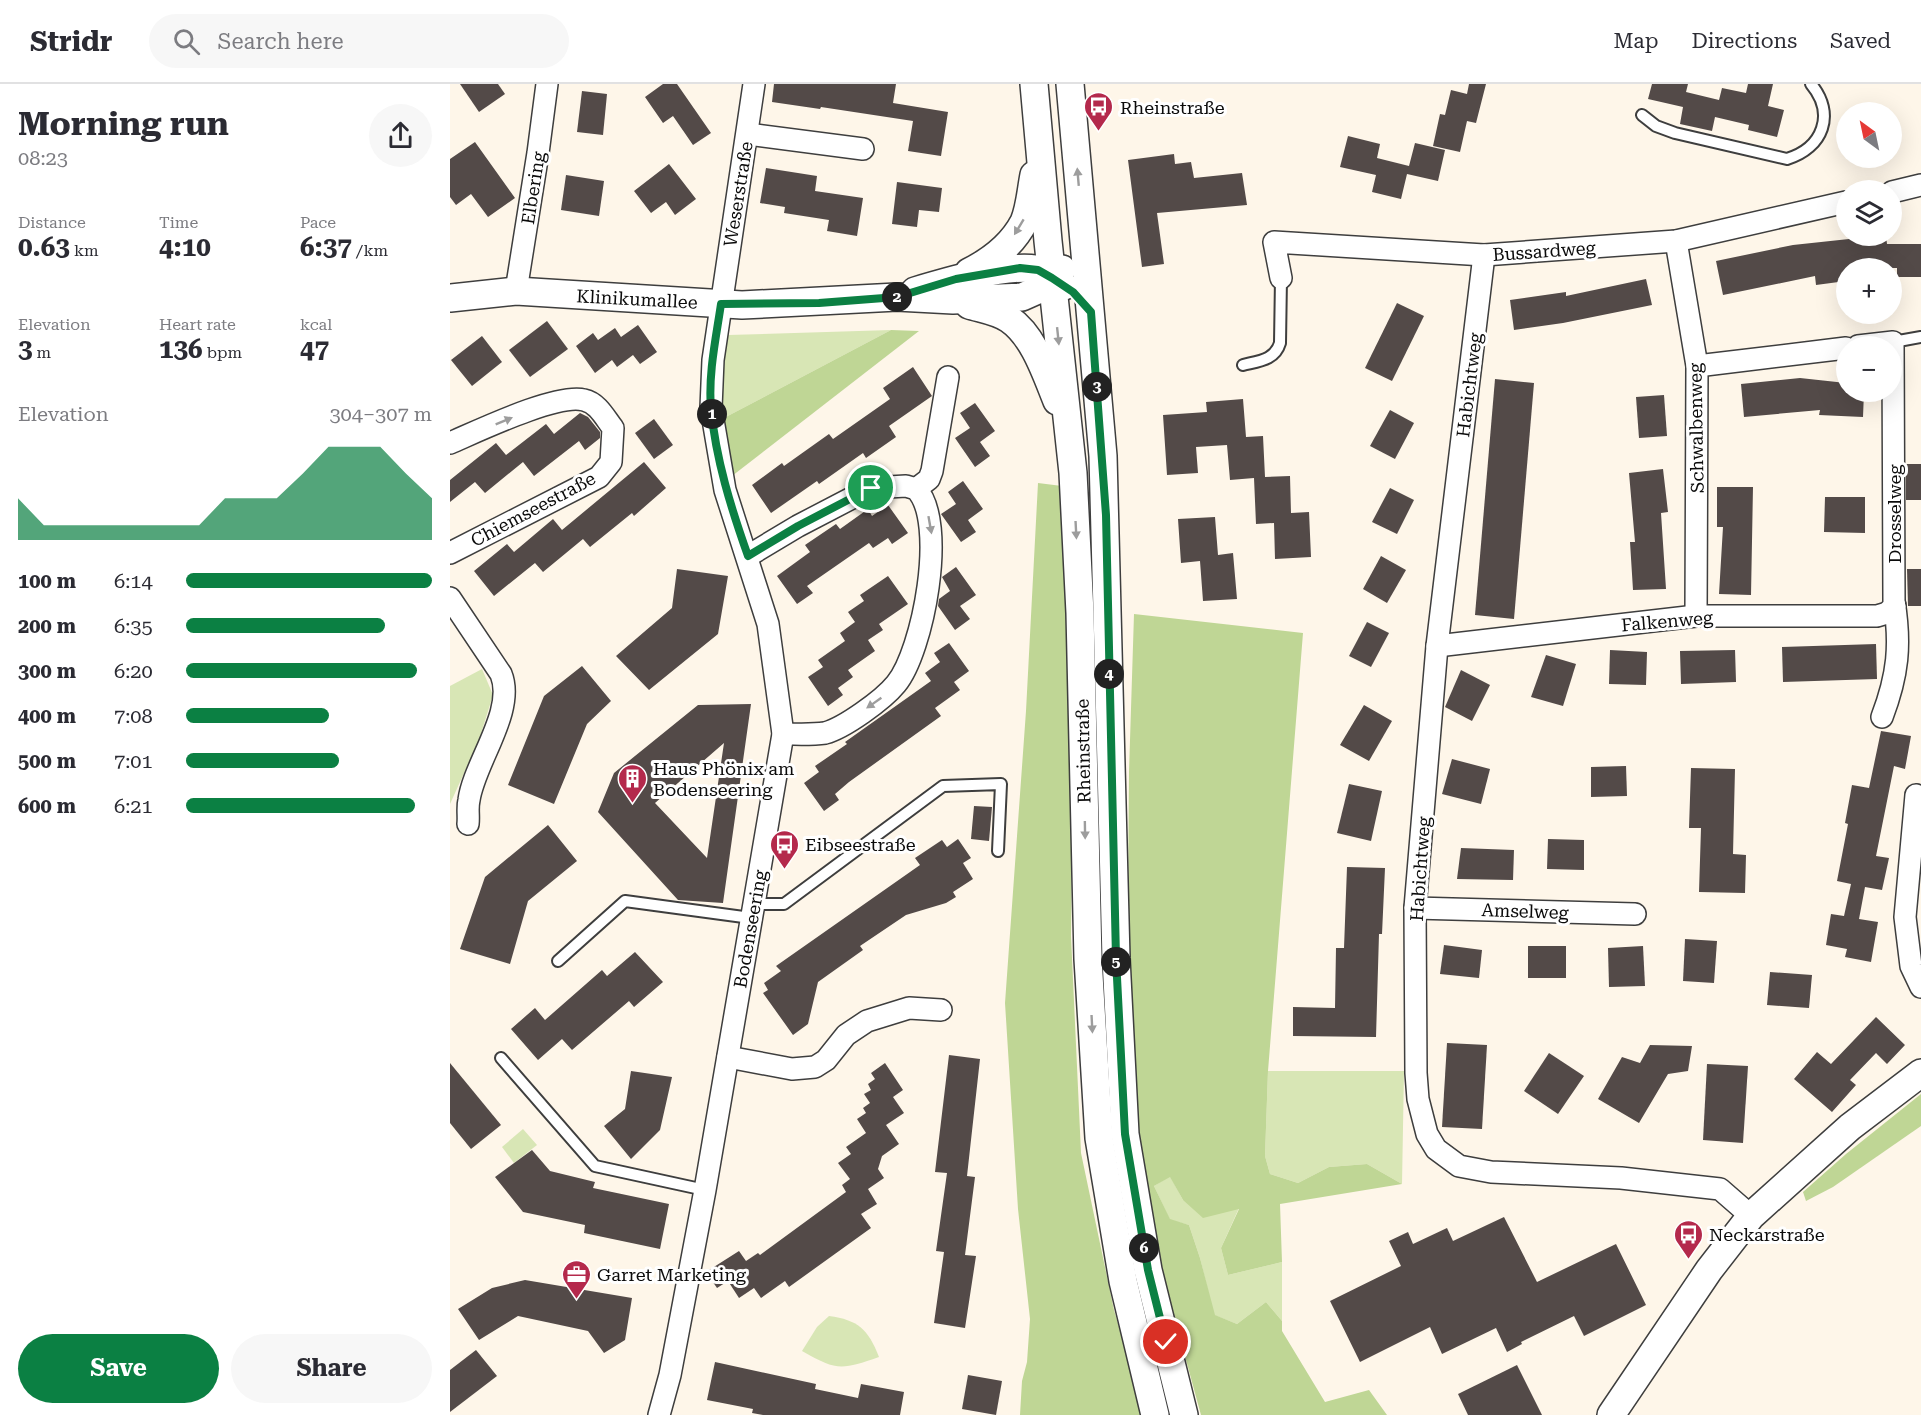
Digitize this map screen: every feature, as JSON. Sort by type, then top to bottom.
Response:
[{"type":"street","name":"Elbering","points":[[516,291],[547,84]]},
{"type":"street","name":"Weserstraße","points":[[721,304],[754,84]]},
{"type":"street","name":"Rheinstraße","points":[[1034,84],[1073,473],[1080,613],[1088,959],[1099,1138],[1123,1281],[1155,1415]]},
{"type":"street","name":"Rheinstraße","points":[[1070,84],[1091,312],[1106,515],[1116,958],[1125,1134],[1148,1270],[1184,1415]]},
{"type":"street","points":[[748,134],[863,148]]},
{"type":"street","name":"Klinikumallee","points":[[954,290],[999,252],[1018,230],[1024,220],[1040,151]]},
{"type":"street","points":[[1902,190],[1921,185]]},
{"type":"street","name":"Bussardweg","points":[[1281,278],[1274,243],[1484,255],[1676,241],[1836,204]]},
{"type":"street","name":"Klinikumallee","points":[[450,298],[516,291],[721,304],[819,303],[954,290],[1022,297],[1040,289],[1069,263],[1084,241]]},
{"type":"street","name":"Schwalbenweg","points":[[1676,241],[1697,366],[1696,616]]},
{"type":"street","name":"Habichtweg","points":[[1484,255],[1437,646],[1416,908],[1418,1099],[1427,1134],[1436,1149],[1459,1166],[1491,1172],[1621,1178],[1720,1189],[1751,1216]]},
{"type":"street","points":[[1052,278],[1073,292],[1091,312]]},
{"type":"street","points":[[954,290],[1010,320],[1022,332],[1037,354],[1068,428]]},
{"type":"street","name":"Bodenseering","points":[[659,1415],[670,1375],[705,1190],[783,734],[768,624],[725,490],[711,408],[713,360],[721,304]]},
{"type":"street","points":[[1697,366],[1836,349]]},
{"type":"street","points":[[916,489],[929,479],[932,471],[948,377]]},
{"type":"street","name":"Chiemseestraße","points":[[450,443],[563,399],[584,400],[597,407],[613,428],[610,462],[599,477],[450,553]]},
{"type":"street","name":"Drosselweg","points":[[1882,717],[1892,693],[1898,666],[1899,642],[1895,606],[1893,402]]},
{"type":"street","points":[[748,556],[798,526],[871,488],[906,486],[916,489],[925,502],[932,538],[932,556],[926,598],[914,651],[902,676],[884,696],[834,730],[814,734],[783,734]]},
{"type":"street","points":[[450,598],[501,674],[505,685],[501,710],[469,799],[468,824]]},
{"type":"street","name":"Falkenweg","points":[[1437,646],[1696,616],[1877,616],[1887,613],[1895,606]]},
{"type":"street","points":[[1916,795],[1905,918],[1911,966],[1921,987]]},
{"type":"street","name":"Amselweg","points":[[1416,908],[1635,914]]},
{"type":"street","points":[[728,1057],[792,1069],[815,1067],[826,1060],[846,1035],[867,1021],[909,1008],[941,1010]]},
{"type":"street","points":[[1611,1415],[1709,1270],[1751,1216],[1850,1127],[1921,1073]]},
{"type":"lane","points":[[1642,115],[1656,126],[1674,134],[1787,159],[1808,150],[1814,145],[1820,133],[1824,118],[1822,105],[1818,93],[1810,84]]},
{"type":"lane","points":[[1243,365],[1270,358],[1278,351],[1281,278]]},
{"type":"lane","points":[[1902,341],[1921,338]]},
{"type":"lane","points":[[558,961],[625,901],[752,911],[784,904],[943,786],[1000,784],[998,851]]},
{"type":"lane","points":[[501,1058],[595,1166],[705,1190]]},
{"type":"green space","points":[[891,330],[722,419],[722,364],[728,335]]},
{"type":"green space","points":[[891,330],[919,331],[732,476],[722,419]]},
{"type":"green space","points":[[1038,483],[1062,486],[1073,773],[1071,936],[1081,1153],[1114,1310],[1145,1415],[1020,1415],[1030,1319],[1018,1209],[1005,1003],[1026,711]]},
{"type":"green space","points":[[1134,614],[1303,633],[1268,1071],[1265,1156],[1270,1174],[1298,1183],[1329,1167],[1367,1164],[1402,1184],[1280,1204],[1282,1262],[1228,1275],[1221,1248],[1239,1209],[1203,1218],[1183,1200],[1170,1177],[1154,1186],[1170,1219],[1189,1225],[1215,1315],[1237,1324],[1266,1302],[1282,1321],[1282,1331],[1325,1402],[1369,1390],[1387,1415],[1201,1415],[1167,1290],[1143,1177],[1134,1078],[1128,904]]},
{"type":"green space","points":[[482,669],[493,695],[479,740],[450,804],[450,686]]},
{"type":"green space","points":[[1268,1071],[1404,1071],[1402,1184],[1367,1164],[1329,1167],[1298,1183],[1270,1174],[1265,1156]]},
{"type":"green space","points":[[1921,1094],[1921,1126],[1833,1187],[1806,1201],[1803,1192]]},
{"type":"green space","points":[[523,1129],[537,1145],[514,1163],[502,1147]]},
{"type":"green space","points":[[1170,1176],[1183,1200],[1239,1208],[1221,1248],[1228,1275],[1282,1262],[1282,1321],[1266,1302],[1237,1324],[1214,1315],[1189,1225],[1170,1220],[1154,1186]]},
{"type":"green space","points":[[829,1316],[855,1323],[871,1339],[879,1357],[839,1366],[823,1362],[802,1351],[817,1327]]},
{"type":"building","points":[[460,84],[498,84],[505,94],[479,112]]},
{"type":"building","points":[[663,84],[677,84],[711,133],[693,145],[673,116],[663,123],[645,97]]},
{"type":"building","points":[[774,84],[896,84],[893,103],[948,112],[941,156],[908,151],[913,121],[772,102]]},
{"type":"building","points":[[1469,84],[1486,84],[1476,123],[1467,121],[1460,152],[1433,146],[1440,114],[1445,115],[1451,90],[1467,94]]},
{"type":"building","points":[[1652,84],[1688,84],[1686,92],[1719,100],[1722,88],[1746,93],[1748,84],[1773,84],[1768,106],[1784,110],[1777,137],[1748,130],[1749,125],[1715,117],[1712,131],[1680,124],[1683,107],[1648,99]]},
{"type":"building","points":[[582,91],[607,94],[603,135],[577,132]]},
{"type":"building","points":[[1348,136],[1380,144],[1377,158],[1409,166],[1415,143],[1445,150],[1438,181],[1407,174],[1401,199],[1372,192],[1376,175],[1340,167]]},
{"type":"building","points":[[475,142],[515,198],[488,217],[471,194],[456,205],[450,197],[450,159]]},
{"type":"building","points":[[1174,154],[1175,164],[1191,162],[1194,178],[1242,173],[1247,205],[1157,213],[1164,264],[1142,267],[1128,160]]},
{"type":"building","points":[[669,164],[696,199],[675,215],[666,202],[651,213],[634,191]]},
{"type":"building","points":[[766,168],[817,176],[815,191],[863,198],[857,236],[827,231],[829,220],[784,213],[785,207],[760,203]]},
{"type":"building","points":[[566,175],[604,181],[599,216],[561,210]]},
{"type":"building","points":[[897,182],[942,188],[939,212],[919,210],[917,227],[892,224]]},
{"type":"building","points":[[1836,240],[1836,246],[1921,244],[1921,277],[1902,277],[1902,258],[1836,258],[1836,282],[1816,285],[1815,276],[1723,295],[1716,261],[1793,245]]},
{"type":"building","points":[[1646,279],[1652,305],[1563,323],[1514,330],[1510,300],[1566,292],[1566,296]]},
{"type":"building","points":[[1397,303],[1424,316],[1392,381],[1365,368]]},
{"type":"building","points":[[547,321],[568,349],[530,377],[509,350]]},
{"type":"building","points":[[638,325],[657,352],[640,364],[633,355],[617,367],[612,360],[595,373],[576,346],[593,333],[598,340],[615,328],[621,337]]},
{"type":"building","points":[[482,336],[502,362],[472,386],[451,360]]},
{"type":"building","points":[[913,367],[932,396],[889,426],[896,437],[866,458],[863,453],[819,484],[817,481],[771,513],[752,485],[782,463],[784,466],[829,434],[833,439],[890,399],[883,388]]},
{"type":"building","points":[[1800,378],[1836,382],[1836,402],[1864,402],[1863,417],[1819,415],[1820,410],[1744,417],[1741,384]]},
{"type":"building","points":[[1495,379],[1534,383],[1514,619],[1475,615]]},
{"type":"building","points":[[1664,395],[1667,436],[1639,438],[1636,397]]},
{"type":"building","points":[[1243,399],[1246,437],[1263,436],[1265,477],[1290,476],[1291,513],[1309,512],[1311,557],[1275,559],[1274,523],[1256,524],[1254,478],[1230,480],[1227,445],[1196,447],[1198,473],[1167,475],[1163,415],[1207,412],[1206,402]]},
{"type":"building","points":[[975,403],[995,431],[980,442],[990,456],[975,467],[955,438],[970,428],[960,413]]},
{"type":"building","points":[[1390,410],[1414,423],[1395,459],[1370,446]]},
{"type":"building","points":[[580,413],[588,417],[600,432],[600,438],[585,450],[579,441],[534,476],[523,462],[485,493],[475,482],[450,502],[450,480],[496,443],[506,455],[546,424],[554,434]]},
{"type":"building","points":[[654,419],[673,445],[654,459],[635,433]]},
{"type":"building","points":[[644,462],[666,488],[634,516],[632,513],[590,547],[583,539],[543,572],[535,563],[494,596],[474,571],[507,544],[514,552],[553,519],[562,530]]},
{"type":"building","points":[[1906,464],[1921,464],[1921,500],[1906,500]]},
{"type":"building","points":[[1663,469],[1668,512],[1661,513],[1666,589],[1633,590],[1630,542],[1635,542],[1629,473]]},
{"type":"building","points":[[963,481],[983,509],[968,520],[976,532],[961,542],[941,514],[956,504],[948,492]]},
{"type":"building","points":[[1717,487],[1753,487],[1751,595],[1719,594],[1723,527],[1717,527]]},
{"type":"building","points":[[1390,488],[1414,500],[1397,534],[1372,522]]},
{"type":"building","points":[[1825,497],[1865,497],[1865,533],[1824,532]]},
{"type":"building","points":[[888,505],[908,533],[892,544],[888,538],[873,548],[869,543],[807,586],[813,593],[797,604],[777,576],[810,552],[805,545],[836,524],[840,529],[868,509],[872,516]]},
{"type":"building","points":[[1215,517],[1218,555],[1233,553],[1237,599],[1203,601],[1200,561],[1181,563],[1178,519]]},
{"type":"building","points":[[1381,556],[1406,570],[1387,603],[1363,589]]},
{"type":"building","points":[[956,567],[976,595],[960,606],[970,619],[955,630],[938,606],[939,599],[950,591],[942,577]]},
{"type":"building","points":[[677,569],[728,576],[718,634],[649,690],[616,656],[672,608]]},
{"type":"building","points":[[1907,569],[1921,569],[1921,606],[1908,606]]},
{"type":"building","points":[[888,576],[908,604],[879,624],[883,630],[868,640],[875,651],[848,670],[853,677],[838,688],[843,695],[828,706],[808,677],[823,667],[818,660],[845,641],[840,633],[855,622],[848,612],[864,601],[860,595]]},
{"type":"building","points":[[1367,622],[1389,633],[1371,667],[1349,656]]},
{"type":"building","points":[[949,643],[969,671],[954,682],[960,690],[935,708],[941,716],[849,782],[835,794],[839,800],[824,811],[804,783],[819,772],[815,766],[931,681],[925,673],[940,662],[934,653]]},
{"type":"building","points":[[1876,644],[1877,679],[1783,682],[1782,647]]},
{"type":"building","points":[[1610,650],[1647,652],[1646,685],[1609,684]]},
{"type":"building","points":[[1735,650],[1736,682],[1681,684],[1680,651]]},
{"type":"building","points":[[1546,655],[1576,664],[1563,706],[1531,697]]},
{"type":"building","points":[[582,666],[611,701],[587,724],[554,804],[508,785],[544,696]]},
{"type":"building","points":[[1461,670],[1490,685],[1472,721],[1445,707]]},
{"type":"building","name":"Haus Phönix am Bodenseering","points":[[751,704],[723,903],[678,900],[598,812],[614,773],[698,705]],"holes":[[[724,743],[707,858],[655,803]]]},
{"type":"building","points":[[1364,705],[1392,721],[1369,761],[1340,745]]},
{"type":"building","points":[[1881,731],[1911,736],[1905,769],[1894,766],[1876,856],[1889,858],[1882,890],[1865,887],[1859,919],[1878,922],[1871,962],[1845,957],[1847,949],[1826,945],[1831,914],[1844,916],[1851,884],[1837,881],[1848,824],[1845,823],[1852,785],[1869,788]]},
{"type":"building","points":[[1452,759],[1490,769],[1481,804],[1442,794]]},
{"type":"building","points":[[1626,766],[1627,796],[1591,797],[1591,767]]},
{"type":"building","points":[[1691,768],[1735,769],[1733,854],[1746,855],[1745,893],[1699,892],[1701,828],[1689,828]]},
{"type":"building","points":[[1349,784],[1382,791],[1371,841],[1337,833]]},
{"type":"building","points":[[974,806],[992,807],[989,841],[971,839]]},
{"type":"building","points":[[548,825],[577,861],[528,901],[510,964],[460,949],[485,877]]},
{"type":"building","points":[[958,839],[971,858],[963,863],[973,879],[953,892],[956,897],[946,903],[906,915],[860,946],[863,950],[818,982],[808,1024],[793,1035],[763,993],[768,990],[764,983],[781,971],[776,966],[920,865],[915,858],[942,840],[947,847]]},
{"type":"building","points":[[1548,839],[1584,840],[1584,870],[1547,869]]},
{"type":"building","points":[[1461,848],[1514,850],[1513,880],[1457,879]]},
{"type":"building","points":[[1347,867],[1385,868],[1382,934],[1379,934],[1376,1037],[1293,1036],[1293,1007],[1335,1008],[1336,948],[1344,948]]},
{"type":"building","points":[[1685,939],[1717,941],[1714,983],[1683,981]]},
{"type":"building","points":[[1444,945],[1482,950],[1479,978],[1440,974]]},
{"type":"building","points":[[1528,946],[1566,946],[1566,978],[1528,978]]},
{"type":"building","points":[[1643,946],[1645,986],[1609,987],[1608,948]]},
{"type":"building","points":[[635,952],[663,982],[634,1007],[629,1001],[572,1050],[562,1039],[538,1060],[511,1029],[535,1008],[545,1020],[602,970],[607,976]]},
{"type":"building","points":[[1770,972],[1812,975],[1809,1008],[1767,1005]]},
{"type":"building","points":[[1876,1017],[1905,1045],[1887,1064],[1876,1053],[1850,1080],[1856,1085],[1832,1112],[1794,1079],[1817,1052],[1831,1064]]},
{"type":"building","points":[[1447,1043],[1487,1045],[1482,1129],[1442,1127]]},
{"type":"building","points":[[1650,1045],[1692,1046],[1688,1071],[1668,1074],[1639,1123],[1598,1099],[1622,1057],[1640,1063]]},
{"type":"building","points":[[1549,1053],[1584,1076],[1558,1114],[1524,1091]]},
{"type":"building","points":[[949,1055],[980,1059],[967,1176],[975,1177],[965,1255],[976,1256],[965,1328],[934,1323],[944,1252],[936,1251],[947,1173],[935,1172]]},
{"type":"building","points":[[450,1063],[501,1125],[471,1149],[450,1123]]},
{"type":"building","points":[[885,1063],[903,1090],[893,1097],[904,1113],[886,1125],[899,1144],[882,1156],[878,1169],[884,1178],[868,1189],[877,1204],[861,1214],[871,1228],[789,1287],[785,1281],[761,1298],[754,1288],[739,1298],[728,1281],[717,1288],[706,1272],[739,1251],[746,1261],[758,1253],[760,1255],[846,1192],[842,1185],[850,1179],[838,1163],[851,1154],[846,1147],[866,1133],[857,1119],[866,1113],[863,1108],[870,1103],[864,1094],[871,1090],[868,1084],[875,1079],[871,1073]]},
{"type":"building","points":[[1707,1064],[1748,1066],[1743,1143],[1703,1140]]},
{"type":"building","points":[[631,1071],[672,1077],[660,1130],[631,1159],[604,1126],[625,1109]]},
{"type":"building","points":[[532,1150],[550,1171],[595,1182],[593,1188],[669,1204],[660,1249],[584,1233],[585,1225],[523,1212],[495,1177]]},
{"type":"building","points":[[1504,1217],[1537,1282],[1616,1244],[1646,1305],[1584,1336],[1574,1316],[1521,1342],[1522,1344],[1507,1352],[1496,1328],[1442,1354],[1430,1327],[1360,1362],[1330,1301],[1401,1266],[1389,1241],[1408,1232],[1413,1244],[1447,1228],[1453,1241]]},
{"type":"building","points":[[525,1280],[632,1298],[625,1340],[604,1353],[588,1331],[518,1316],[479,1340],[458,1309],[492,1288]]},
{"type":"building","points":[[476,1350],[497,1376],[450,1412],[450,1370]]},
{"type":"building","points":[[715,1362],[816,1384],[815,1389],[858,1398],[861,1384],[904,1392],[900,1415],[763,1415],[752,1413],[753,1409],[707,1400]]},
{"type":"building","points":[[1517,1365],[1542,1415],[1468,1415],[1458,1394]]},
{"type":"building","points":[[968,1375],[1002,1381],[996,1415],[962,1409]]},
{"type":"place","name":"Rheinstraße","points":[[1099,132]]},
{"type":"place","name":"Haus Phönix am Bodenseering","points":[[632,804]]},
{"type":"place","name":"Eibseestraße","points":[[784,870]]},
{"type":"place","name":"Neckarstraße","points":[[1688,1260]]},
{"type":"place","name":"Garret Marketing","points":[[576,1300]]},
{"type":"route","points":[[871,488],[798,526],[748,556],[725,490],[711,408],[713,360],[721,304],[819,303],[897,297],[956,279],[1020,268],[1038,270],[1052,278],[1073,292],[1091,312],[1106,515],[1116,958],[1125,1134],[1148,1270],[1166,1342]]}]
